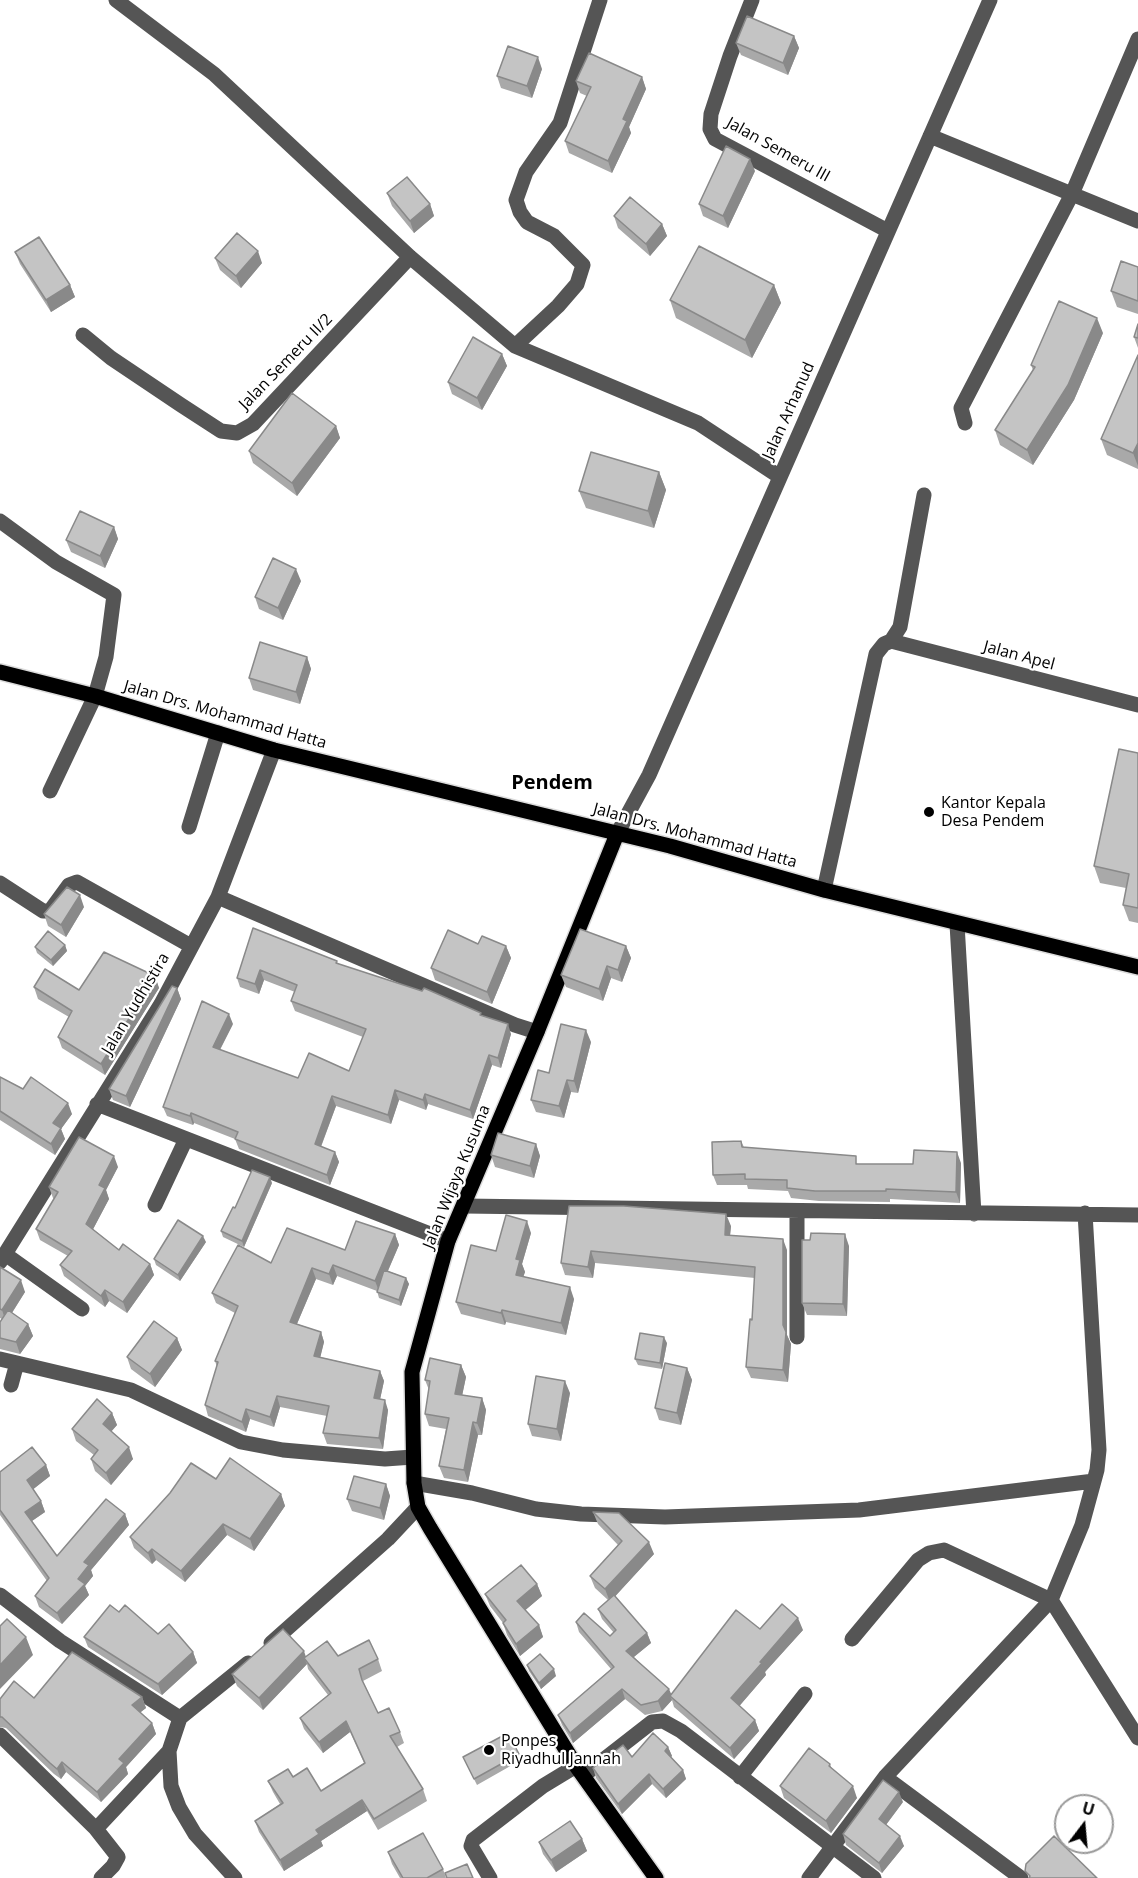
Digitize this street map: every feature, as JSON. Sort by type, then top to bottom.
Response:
[{"type":"main road","name":"Jalan Drs. Mohammad Hatta","points":[[0,672],[95,696],[274,750],[670,846],[824,890],[1138,967]]},
{"type":"main road","name":"Jalan Wijaya Kusuma","points":[[617,834],[537,1032],[448,1240],[412,1372],[414,1469],[418,1507],[580,1771],[656,1878]]},
{"type":"street","points":[[116,0],[214,74],[410,257],[515,346],[698,423],[780,477]]},
{"type":"street","points":[[515,346],[578,284],[583,265],[554,236],[527,222],[516,200],[526,172],[560,123],[600,0]]},
{"type":"street","name":"Jalan Semeru III","points":[[752,0],[711,114],[710,129],[715,139],[888,231]]},
{"type":"street","name":"Jalan Arhanud","points":[[617,834],[649,775],[990,0]]},
{"type":"street","points":[[965,423],[961,415],[961,408],[1072,194],[1138,39]]},
{"type":"street","points":[[930,136],[1138,220]]},
{"type":"street","name":"Jalan Semeru II/2","points":[[83,335],[111,358],[181,405],[221,430],[237,433],[253,424],[410,257]]},
{"type":"street","points":[[824,890],[876,654],[884,644],[891,641],[900,627],[924,495]]},
{"type":"street","points":[[0,521],[56,562],[114,596],[106,657],[95,696],[50,791]]},
{"type":"street","name":"Jalan Apel","points":[[891,641],[1138,705]]},
{"type":"street","points":[[189,827],[218,733]]},
{"type":"street","name":"Jalan Yudhistira","points":[[3,1258],[161,1004],[218,897],[274,750]]},
{"type":"street","points":[[0,883],[43,911],[50,911],[69,885],[77,882],[90,887],[191,946]]},
{"type":"street","points":[[218,897],[515,1025],[537,1032]]},
{"type":"street","points":[[957,924],[974,1214]]},
{"type":"street","points":[[97,1104],[448,1240]]},
{"type":"street","points":[[155,1204],[186,1139]]},
{"type":"street","points":[[464,1206],[1138,1215]]},
{"type":"street","points":[[797,1212],[797,1337]]},
{"type":"street","points":[[809,1878],[885,1777],[1051,1600],[1082,1525],[1096,1476],[1100,1450],[1085,1213]]},
{"type":"street","points":[[3,1258],[82,1309]]},
{"type":"street","points":[[0,1359],[16,1366],[131,1390],[241,1442],[283,1450],[385,1458],[472,1493],[536,1509],[581,1514],[665,1517],[859,1510],[1096,1476]]},
{"type":"street","points":[[11,1385],[16,1366]]},
{"type":"street","points":[[235,1878],[195,1834],[179,1807],[171,1786],[169,1751],[180,1718],[320,1601],[388,1539],[418,1507]]},
{"type":"street","points":[[852,1639],[918,1560],[929,1553],[944,1550],[1051,1600],[1138,1738]]},
{"type":"street","points":[[0,1595],[60,1641],[180,1718]]},
{"type":"street","points":[[740,1777],[805,1694]]},
{"type":"street","points":[[490,1878],[471,1845],[473,1840],[543,1786],[580,1771],[657,1721],[681,1731],[834,1845],[874,1878]]},
{"type":"street","points":[[0,1735],[96,1829],[117,1857],[113,1866],[101,1878]]},
{"type":"street","points":[[96,1829],[169,1751]]},
{"type":"street","points":[[885,1777],[1021,1878]]},
{"type":"building","points":[[747,16],[794,36],[783,63],[736,43]]},
{"type":"building","points":[[508,46],[538,57],[527,86],[497,76]]},
{"type":"building","points":[[589,53],[642,77],[623,119],[627,121],[608,161],[565,141],[591,87],[576,81]]},
{"type":"building","points":[[726,146],[750,159],[723,216],[699,204]]},
{"type":"building","points":[[407,177],[430,204],[410,221],[387,193]]},
{"type":"building","points":[[630,197],[662,224],[646,244],[614,216]]},
{"type":"building","points":[[237,233],[258,251],[236,276],[215,258]]},
{"type":"building","points":[[39,237],[70,285],[46,300],[15,252]]},
{"type":"building","points":[[699,246],[774,285],[745,340],[670,300]]},
{"type":"building","points":[[1121,261],[1138,267],[1138,301],[1111,291]]},
{"type":"building","points":[[1059,301],[1097,318],[1068,385],[1027,450],[995,430],[1035,367],[1031,365]]},
{"type":"building","points":[[1138,324],[1138,338],[1134,337]]},
{"type":"building","points":[[473,337],[502,354],[477,398],[448,382]]},
{"type":"building","points":[[1138,355],[1138,443],[1133,453],[1101,439]]},
{"type":"building","points":[[292,393],[336,426],[292,483],[249,451]]},
{"type":"building","points":[[591,452],[659,472],[648,511],[579,491]]},
{"type":"building","points":[[80,511],[114,527],[100,556],[66,540]]},
{"type":"building","points":[[273,558],[296,569],[278,608],[255,597]]},
{"type":"building","points":[[260,642],[307,657],[296,692],[249,678]]},
{"type":"building","points":[[1119,749],[1138,753],[1138,908],[1123,905],[1129,874],[1094,866]]},
{"type":"building","points":[[67,887],[80,895],[61,925],[44,914]]},
{"type":"building","points":[[253,928],[337,961],[336,963],[422,991],[424,988],[481,1013],[480,1015],[508,1024],[498,1058],[489,1055],[470,1110],[425,1094],[423,1100],[395,1090],[388,1115],[332,1096],[315,1144],[335,1152],[327,1175],[235,1139],[238,1132],[191,1113],[190,1116],[163,1107],[202,1001],[229,1014],[213,1047],[298,1078],[309,1053],[349,1071],[366,1029],[291,1001],[297,985],[260,970],[255,984],[237,978]]},
{"type":"building","points":[[580,929],[626,946],[618,970],[607,966],[599,989],[561,975]]},
{"type":"building","points":[[448,930],[478,944],[482,936],[506,946],[487,992],[431,968]]},
{"type":"building","points":[[48,931],[65,945],[51,960],[35,947]]},
{"type":"building","points":[[104,952],[155,976],[101,1064],[58,1037],[72,1011],[34,987],[45,969],[79,990]]},
{"type":"building","points":[[172,986],[177,988],[126,1096],[109,1089]]},
{"type":"building","points":[[561,1024],[586,1030],[574,1081],[567,1080],[559,1106],[531,1100],[538,1070],[549,1073]]},
{"type":"building","points":[[0,1077],[23,1089],[31,1077],[68,1103],[53,1123],[61,1128],[51,1144],[0,1111]]},
{"type":"building","points":[[498,1133],[536,1144],[530,1166],[491,1155]]},
{"type":"building","points":[[79,1137],[114,1156],[99,1185],[105,1188],[86,1224],[119,1250],[123,1244],[150,1264],[123,1302],[105,1290],[101,1296],[60,1265],[72,1251],[36,1229],[58,1192],[49,1187]]},
{"type":"building","points":[[741,1141],[742,1147],[856,1156],[856,1164],[913,1164],[914,1150],[957,1152],[956,1192],[886,1189],[886,1191],[815,1191],[787,1188],[787,1180],[745,1179],[745,1174],[713,1175],[712,1142]]},
{"type":"building","points":[[252,1170],[270,1177],[242,1241],[221,1231],[233,1207],[235,1208]]},
{"type":"building","points":[[569,1206],[624,1206],[726,1214],[725,1235],[783,1239],[783,1325],[786,1332],[783,1370],[746,1367],[755,1267],[591,1251],[588,1267],[561,1263]]},
{"type":"building","points":[[506,1215],[527,1221],[516,1259],[520,1260],[516,1275],[570,1287],[561,1323],[502,1310],[501,1313],[456,1302],[471,1245],[496,1251]]},
{"type":"building","points":[[178,1220],[203,1236],[178,1275],[154,1259]]},
{"type":"building","points":[[356,1221],[395,1234],[375,1281],[333,1265],[329,1274],[312,1268],[290,1322],[321,1332],[314,1356],[380,1371],[374,1398],[385,1400],[379,1438],[323,1433],[329,1406],[277,1396],[270,1417],[246,1409],[242,1422],[205,1405],[218,1362],[215,1361],[238,1306],[212,1293],[238,1245],[271,1263],[287,1228],[345,1250]]},
{"type":"building","points":[[811,1233],[845,1234],[843,1304],[802,1303],[802,1240],[810,1240]]},
{"type":"building","points":[[0,1267],[21,1280],[2,1310],[0,1309]]},
{"type":"building","points":[[384,1270],[406,1278],[399,1300],[377,1292]]},
{"type":"building","points":[[8,1310],[28,1324],[16,1342],[0,1338],[0,1322]]},
{"type":"building","points":[[154,1321],[177,1338],[150,1374],[127,1357]]},
{"type":"building","points":[[640,1333],[664,1337],[660,1363],[635,1359]]},
{"type":"building","points":[[430,1358],[461,1365],[455,1394],[482,1398],[477,1423],[473,1422],[464,1470],[439,1466],[449,1418],[425,1414],[430,1381],[425,1380]]},
{"type":"building","points":[[665,1363],[687,1368],[677,1413],[655,1408]]},
{"type":"building","points":[[536,1376],[565,1381],[557,1429],[528,1424]]},
{"type":"building","points":[[97,1399],[112,1413],[103,1424],[129,1447],[106,1473],[91,1459],[98,1450],[72,1429]]},
{"type":"building","points":[[32,1447],[46,1465],[27,1480],[41,1501],[25,1512],[57,1556],[106,1499],[125,1514],[84,1562],[89,1565],[78,1579],[85,1584],[57,1613],[35,1596],[49,1578],[0,1510],[0,1472]]},
{"type":"building","points":[[230,1458],[281,1494],[250,1539],[223,1524],[181,1571],[152,1549],[148,1553],[130,1537],[170,1493],[191,1463],[216,1479]]},
{"type":"building","points":[[354,1476],[386,1484],[380,1508],[347,1499]]},
{"type":"building","points":[[593,1512],[619,1513],[649,1542],[605,1589],[590,1576],[622,1541]]},
{"type":"building","points":[[521,1565],[537,1584],[517,1601],[539,1625],[516,1644],[503,1623],[506,1620],[485,1594]]},
{"type":"building","points":[[614,1595],[647,1633],[626,1651],[669,1689],[658,1701],[641,1705],[622,1689],[570,1733],[558,1715],[614,1667],[576,1622],[584,1613],[610,1636],[616,1630],[598,1609]]},
{"type":"building","points":[[782,1604],[798,1618],[731,1698],[755,1720],[730,1748],[670,1696],[736,1610],[760,1629]]},
{"type":"building","points":[[110,1605],[119,1612],[125,1605],[158,1634],[169,1624],[193,1652],[158,1684],[84,1637]]},
{"type":"building","points":[[7,1619],[26,1637],[0,1665],[0,1626]]},
{"type":"building","points":[[283,1629],[304,1651],[259,1698],[232,1674]]},
{"type":"building","points":[[369,1640],[378,1659],[359,1669],[362,1680],[378,1713],[389,1708],[400,1732],[390,1736],[423,1789],[374,1819],[362,1800],[316,1830],[319,1834],[280,1860],[255,1821],[283,1803],[268,1781],[288,1769],[293,1777],[307,1768],[321,1791],[365,1763],[346,1721],[319,1742],[300,1718],[331,1693],[304,1658],[327,1641],[338,1656]]},
{"type":"building","points":[[72,1652],[142,1697],[132,1705],[152,1723],[119,1759],[124,1763],[97,1792],[62,1762],[57,1769],[0,1717],[0,1699],[14,1681],[34,1698]]},
{"type":"building","points":[[540,1654],[554,1669],[539,1683],[527,1665]]},
{"type":"building","points":[[508,1733],[519,1754],[474,1779],[463,1757]]},
{"type":"building","points":[[653,1733],[668,1747],[665,1751],[683,1770],[663,1789],[649,1774],[618,1804],[593,1768],[623,1745],[632,1757]]},
{"type":"building","points":[[809,1748],[853,1786],[826,1821],[780,1786]]},
{"type":"building","points":[[883,1780],[899,1792],[879,1819],[900,1836],[879,1863],[843,1834]]},
{"type":"building","points":[[570,1821],[582,1839],[551,1860],[539,1842]]},
{"type":"building","points":[[423,1833],[443,1869],[427,1878],[403,1878],[388,1852]]},
{"type":"building","points":[[1054,1836],[1054,1854],[1072,1854],[1097,1878],[1029,1878],[1030,1876],[1025,1871],[1026,1864]]},
{"type":"building","points":[[467,1864],[473,1878],[447,1878],[445,1873]]},
{"type":"place","name":"Kantor Kepala Desa Pendem","points":[[929,812]]},
{"type":"place","name":"Ponpes Riyadhul Jannah","points":[[489,1750]]},
{"type":"district","name":"Pendem","points":[[552,783]]}]
